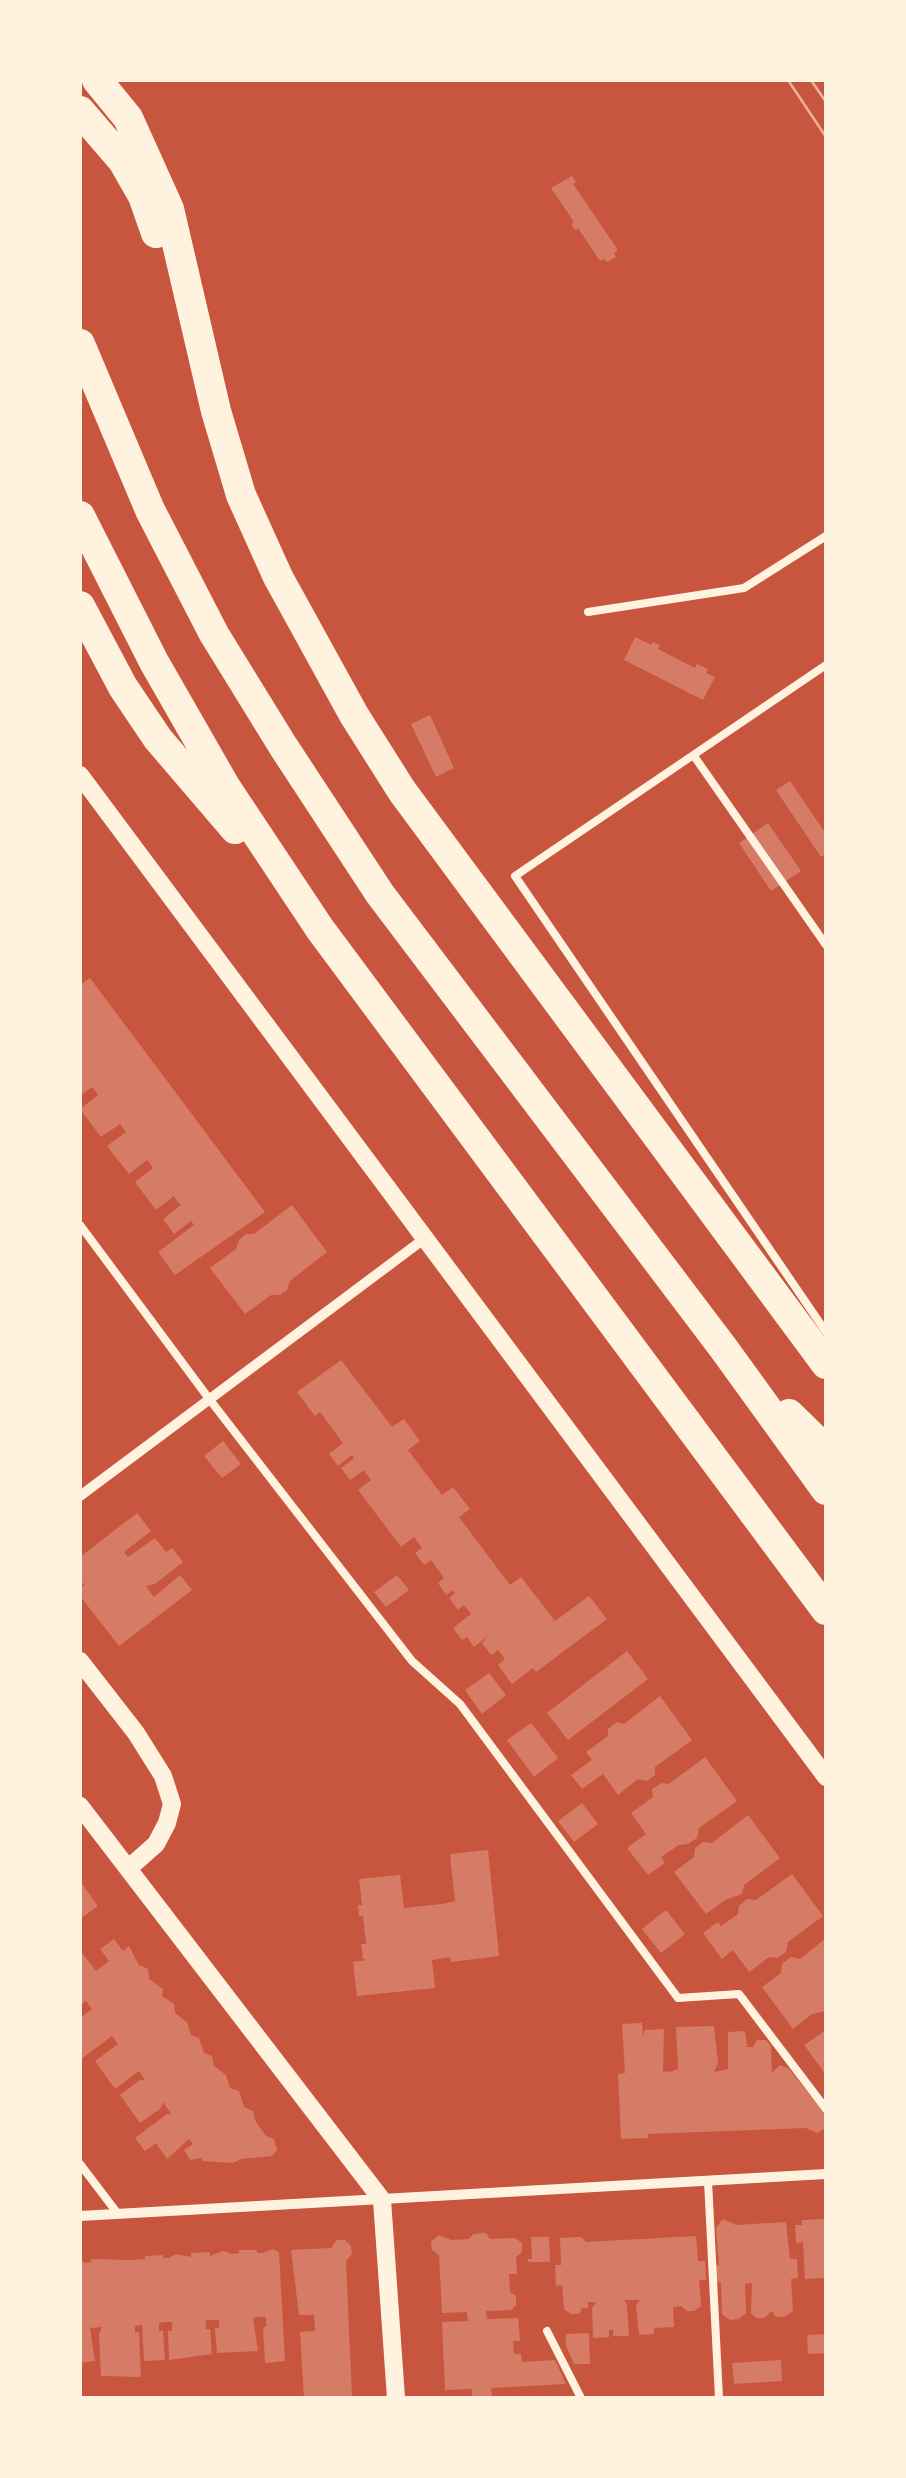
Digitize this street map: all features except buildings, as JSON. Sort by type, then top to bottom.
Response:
[{"type":"highway","points":[[96,80],[128,118],[160,182],[227,456],[264,551],[354,716],[392,776],[826,1364]]},
{"type":"highway","points":[[80,111],[123,161],[143,196],[216,411]]},
{"type":"highway","points":[[80,344],[150,510],[214,634],[372,882],[724,1348],[826,1490]]},
{"type":"highway","points":[[80,516],[154,662],[207,755],[320,929],[826,1610]]},
{"type":"highway","points":[[80,606],[123,687],[158,739],[320,929]]},
{"type":"highway","points":[[724,1348],[826,1450]]},
{"type":"highway","points":[[781,1549],[826,1620]]},
{"type":"street","points":[[81,779],[826,1778]]},
{"type":"street","points":[[80,1496],[424,1238]]},
{"type":"street","points":[[80,1661],[136,1732],[163,1776],[172,1804],[168,1823],[156,1844],[130,1868]]},
{"type":"street","points":[[80,1806],[382,2200],[396,2398]]},
{"type":"street","points":[[80,2216],[826,2174]]},
{"type":"lane","points":[[588,612],[744,588],[826,536]]},
{"type":"lane","points":[[826,665],[515,876],[826,1332]]},
{"type":"lane","points":[[694,756],[826,945]]},
{"type":"lane","points":[[80,1225],[412,1661],[460,1704],[678,1998],[738,1994],[826,2110]]},
{"type":"lane","points":[[80,2164],[118,2214]]},
{"type":"lane","points":[[708,2181],[718,2398]]},
{"type":"lane","points":[[547,2332],[581,2398]]},
{"type":"tram line","points":[[788,80],[826,137]]},
{"type":"tram line","points":[[811,80],[826,102]]}]
